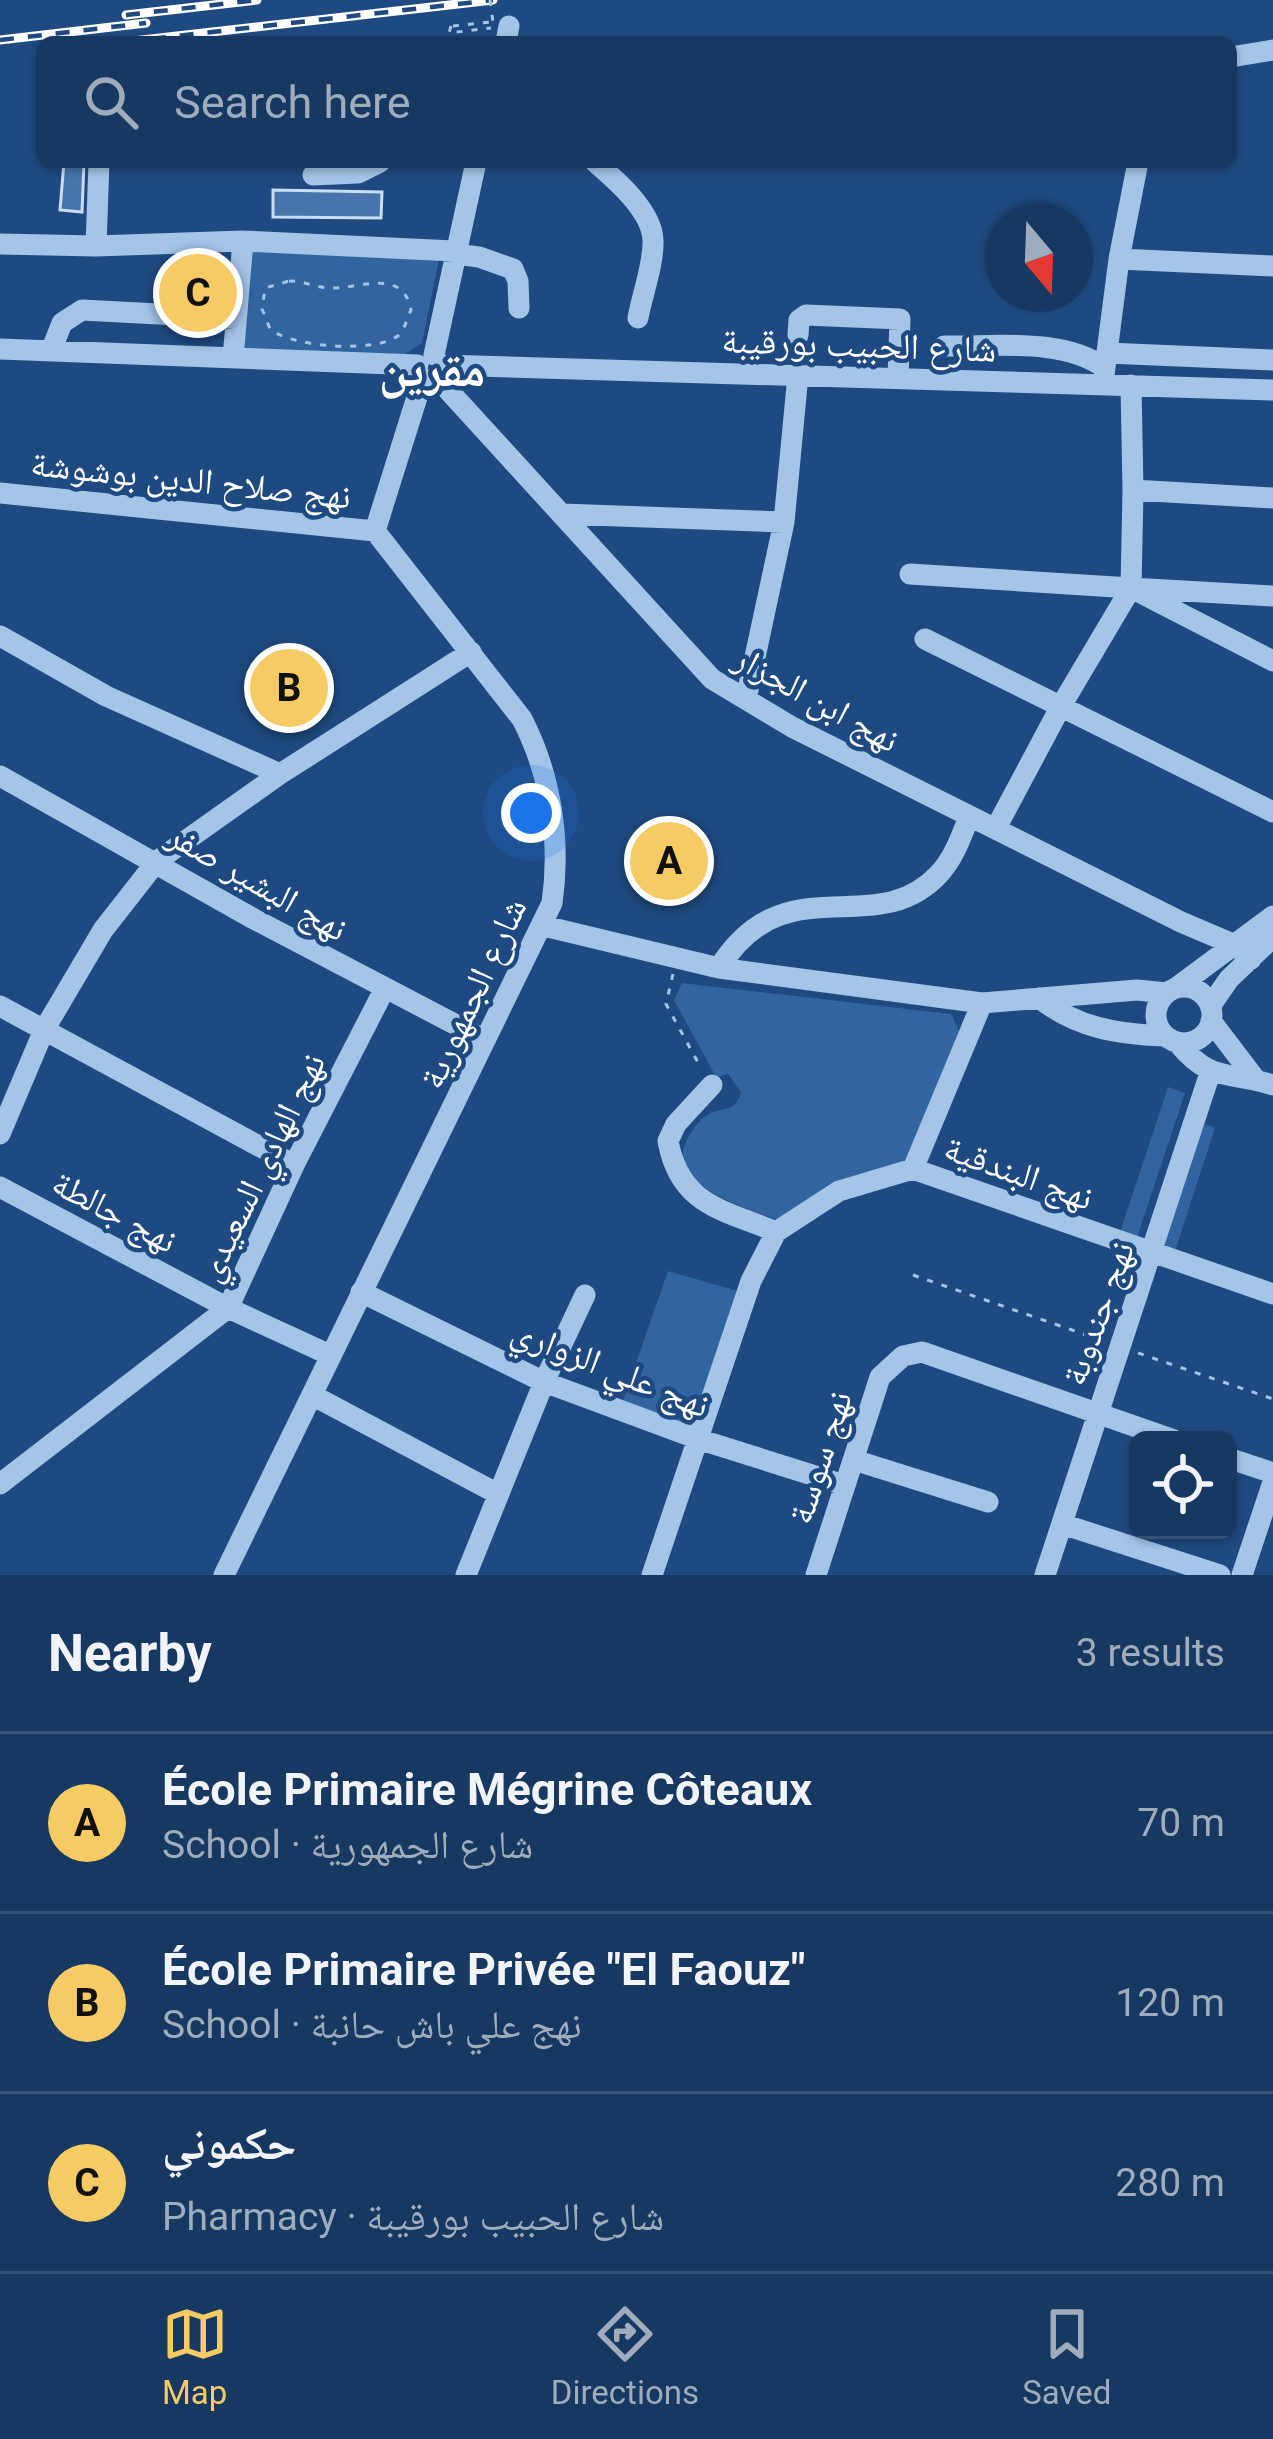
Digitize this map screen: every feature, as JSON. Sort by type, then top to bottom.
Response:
[{"type":"street","points":[[1237,57],[1273,50]]},
{"type":"street","points":[[96,246],[99,168]]},
{"type":"street","points":[[313,175],[358,173],[368,168]]},
{"type":"street","points":[[375,531],[431,368],[475,168]]},
{"type":"street","points":[[602,168],[644,216],[653,238],[638,319]]},
{"type":"street","points":[[1105,368],[1137,168]]},
{"type":"street","points":[[233,358],[243,320],[243,241]]},
{"type":"street","points":[[0,244],[243,241],[454,253],[513,268],[520,308]]},
{"type":"street","points":[[1119,259],[1273,266]]},
{"type":"street","points":[[51,351],[62,323],[82,310],[243,320]]},
{"type":"street","points":[[798,335],[799,320],[806,315],[900,319],[898,378]]},
{"type":"street","points":[[944,346],[1085,354],[1105,368],[1273,359]]},
{"type":"street","name":"شارع الحبيب بورقيبة","points":[[0,349],[431,368],[898,378],[1105,368],[1131,385],[1273,390]]},
{"type":"street","name":"نهج ابن الجزار","points":[[431,368],[712,680],[792,727],[1243,952]]},
{"type":"street","points":[[746,699],[784,522],[798,375]]},
{"type":"street","points":[[996,829],[1131,588],[1131,385]]},
{"type":"street","points":[[1133,490],[1273,498]]},
{"type":"street","name":"نهج صلاح الدين بوشوشة","points":[[0,493],[375,531]]},
{"type":"street","points":[[562,514],[784,522]]},
{"type":"street","name":"شارع الجمهورية","points":[[224,1575],[544,926],[555,886],[554,827],[543,769],[522,719],[375,531]]},
{"type":"street","points":[[910,574],[1273,596]]},
{"type":"street","points":[[1131,588],[1273,661]]},
{"type":"street","points":[[0,636],[106,697],[280,774]]},
{"type":"street","points":[[925,639],[1273,812]]},
{"type":"street","points":[[0,1134],[44,1030],[103,930],[157,861],[280,774],[471,652]]},
{"type":"street","name":"نهج البشير صفر","points":[[0,776],[485,1040]]},
{"type":"street","points":[[719,968],[736,940],[771,917],[896,901],[925,888],[952,857],[969,817]]},
{"type":"street","points":[[1039,998],[1077,1023],[1129,1035],[1197,1040],[1243,952],[1273,916]]},
{"type":"street","points":[[544,926],[719,968],[982,1003],[1137,990],[1199,992],[1264,1083]]},
{"type":"street","points":[[1264,1083],[1210,1073],[1198,1066],[1171,1039],[1156,1014],[1172,990],[1273,937]]},
{"type":"street","name":"نهج الهادي السعيدي","points":[[0,1484],[229,1308],[294,1165],[384,989]]},
{"type":"street","name":"نهج البندقية","points":[[982,1003],[913,1169],[1273,1294]]},
{"type":"street","points":[[0,1006],[294,1165]]},
{"type":"street","name":"نهج جندوبة","points":[[1046,1575],[1210,1073]]},
{"type":"street","points":[[712,1085],[676,1124],[668,1141],[679,1179],[692,1194],[776,1232]]},
{"type":"street","points":[[652,1575],[751,1281],[776,1232],[839,1191],[913,1169]]},
{"type":"street","name":"نهج جالطة","points":[[0,1187],[229,1308],[330,1355]]},
{"type":"street","name":"نهج علي الزواري","points":[[361,1292],[544,1382],[698,1439],[844,1485]]},
{"type":"street","points":[[466,1575],[544,1382],[585,1295]]},
{"type":"street","name":"نهج سوسة","points":[[820,1574],[880,1377],[892,1363],[922,1352],[1095,1414]]},
{"type":"street","points":[[312,1395],[498,1494]]},
{"type":"street","points":[[1095,1414],[1147,1431]]},
{"type":"street","points":[[854,1460],[988,1502]]},
{"type":"street","points":[[1237,1461],[1273,1473]]},
{"type":"street","points":[[1242,1575],[1273,1482]]},
{"type":"street","points":[[1062,1524],[1220,1575]]},
{"type":"path","points":[[490,0],[493,22],[452,26],[449,33],[507,34]]},
{"type":"path","points":[[243,320],[267,324],[290,342],[382,344],[403,332],[411,310],[404,292],[393,285],[368,282],[333,288],[289,281],[265,288],[262,309],[267,324]]},
{"type":"path","points":[[678,960],[666,1004],[712,1085]]},
{"type":"path","points":[[913,1275],[1273,1399]]},
{"type":"shaded area","points":[[238,250],[440,254],[422,343],[401,357],[243,351]]},
{"type":"shaded area","points":[[682,983],[951,1014],[959,1031],[905,1163],[780,1221],[730,1201],[697,1181],[686,1169],[683,1155],[688,1138],[701,1120],[731,1107],[741,1092],[728,1074],[716,1077],[674,1000]]},
{"type":"shaded area","points":[[1168,1087],[1185,1093],[1135,1244],[1118,1238]]},
{"type":"shaded area","points":[[1203,1124],[1215,1128],[1174,1254],[1162,1250]]},
{"type":"shaded area","points":[[668,1271],[745,1293],[700,1424],[689,1429],[622,1403]]},
{"type":"building","points":[[64,168],[84,168],[82,212],[60,210]]},
{"type":"building","points":[[273,190],[382,192],[381,218],[273,217]]},
{"type":"railway","points":[[126,15],[257,0]]},
{"type":"railway","points":[[177,36],[493,0]]},
{"type":"railway","points":[[0,40],[146,23]]},
{"type":"place","name":"حكموني","points":[[198,293]]},
{"type":"place","name":"École Primaire Privée \"El Faouz\"","points":[[289,688]]},
{"type":"place","name":"École Primaire Mégrine Côteaux","points":[[669,861]]},
{"type":"district","name":"مقرين","points":[[432,369]]}]
